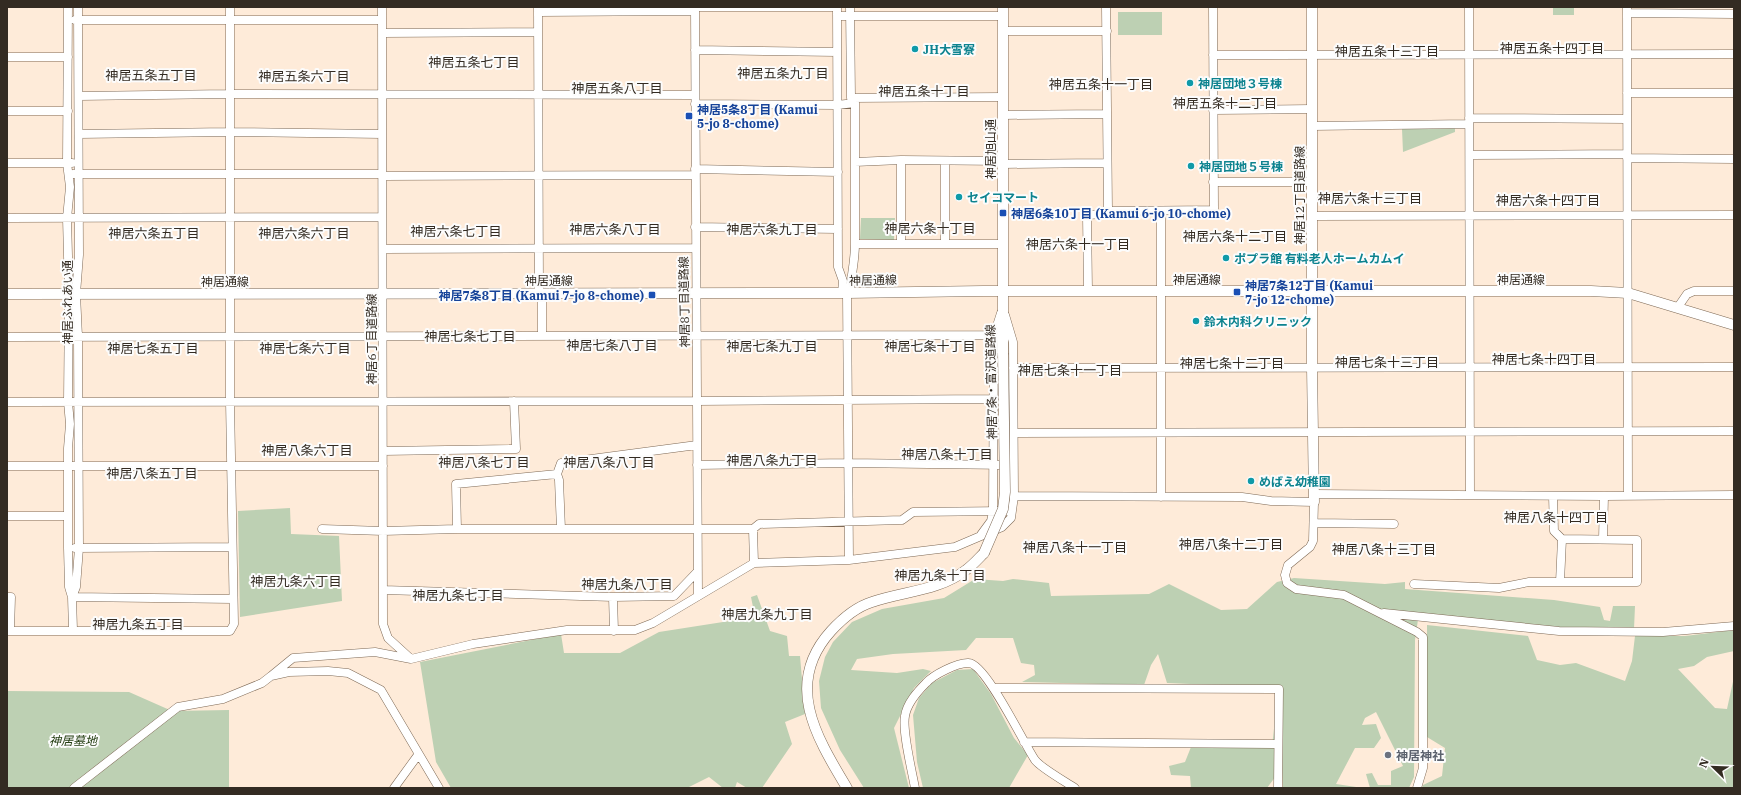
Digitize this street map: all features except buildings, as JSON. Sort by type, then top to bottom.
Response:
[{"type":"street","name":"神居ふれあい通","points":[[68,7],[67,163],[70,187],[67,218],[78,337],[79,402],[79,548],[76,587],[72,597]]},
{"type":"street","name":"神居ふれあい通","points":[[73,630],[72,597],[69,587],[68,548],[68,465],[70,424],[68,402],[68,337],[79,255],[78,7]]},
{"type":"street","points":[[7,597],[11,597],[9,631],[230,631],[234,624],[230,401],[230,7]]},
{"type":"street","name":"神居6丁目道路線","points":[[382,7],[383,624],[388,638],[411,659]]},
{"type":"street","points":[[542,336],[538,175],[538,10],[837,7],[838,267],[846,293],[849,560]]},
{"type":"street","points":[[1106,7],[1108,211]]},
{"type":"street","points":[[1088,291],[1087,215],[1104,214],[1108,211],[1161,212],[1214,210],[1213,7]]},
{"type":"street","name":"神居12丁目道路線","points":[[1312,7],[1312,367],[1314,498]]},
{"type":"street","points":[[1469,7],[1470,495]]},
{"type":"street","name":"神居8丁目道路線","points":[[695,8],[696,529],[698,596]]},
{"type":"street","points":[[1628,496],[1627,10],[1734,14]]},
{"type":"street","points":[[837,16],[850,11],[1003,11]]},
{"type":"street","points":[[846,293],[851,281],[855,262],[855,162],[850,11]]},
{"type":"street","name":"神居旭山通","points":[[1003,11],[1003,291]]},
{"type":"street","points":[[68,20],[382,20]]},
{"type":"street","points":[[1003,31],[1106,31]]},
{"type":"street","points":[[382,33],[538,32]]},
{"type":"street","points":[[695,50],[837,52]]},
{"type":"street","points":[[1213,55],[1734,54]]},
{"type":"street","points":[[7,57],[68,57]]},
{"type":"street","points":[[68,76],[79,76]]},
{"type":"street","points":[[1627,93],[1734,93]]},
{"type":"street","points":[[79,96],[229,94],[538,96],[837,105],[853,100],[1003,97]]},
{"type":"street","points":[[1213,110],[1312,109]]},
{"type":"street","points":[[7,111],[68,111]]},
{"type":"street","points":[[1003,115],[1107,114]]},
{"type":"street","points":[[1312,126],[1469,121],[1627,119]]},
{"type":"street","points":[[79,134],[229,132],[382,134]]},
{"type":"street","points":[[1470,155],[1627,156],[1734,159]]},
{"type":"street","points":[[855,162],[901,160],[1003,163],[1107,163]]},
{"type":"street","points":[[901,160],[901,244]]},
{"type":"street","points":[[945,161],[945,244]]},
{"type":"street","points":[[7,164],[79,163]]},
{"type":"street","points":[[68,174],[538,175],[695,172],[838,172]]},
{"type":"street","points":[[1213,182],[1312,182]]},
{"type":"street","points":[[1161,212],[1161,497]]},
{"type":"street","points":[[1312,216],[1734,215]]},
{"type":"street","points":[[7,218],[230,216],[382,217]]},
{"type":"street","points":[[695,227],[838,229]]},
{"type":"street","points":[[855,244],[1003,244]]},
{"type":"street","points":[[383,249],[695,248]]},
{"type":"street","name":"神居7条・富沢道路線","points":[[847,788],[826,753],[810,716],[807,701],[808,674],[818,650],[830,633],[852,612],[872,602],[936,586],[954,578],[966,570],[984,553],[1003,509],[1005,492],[1003,291]]},
{"type":"street","name":"神居通線","points":[[7,294],[1591,291],[1628,293],[1734,325]]},
{"type":"street","points":[[1678,307],[1687,294],[1694,291],[1734,291]]},
{"type":"street","points":[[978,539],[987,528],[993,512],[994,335],[1003,308]]},
{"type":"street","points":[[74,788],[178,707],[223,700],[262,683],[293,658],[375,652],[411,659],[473,644],[567,630],[635,630],[653,623],[754,562],[849,560],[956,547],[978,539],[1002,527],[1011,518],[1014,496],[1013,342],[1003,308]]},
{"type":"street","points":[[7,337],[230,338],[383,336],[696,337],[994,335]]},
{"type":"street","points":[[1013,368],[1734,367]]},
{"type":"street","points":[[7,402],[994,399]]},
{"type":"street","points":[[383,451],[516,449],[514,401]]},
{"type":"street","points":[[1014,433],[1734,431]]},
{"type":"street","points":[[560,529],[559,480],[557,474],[561,463],[697,445]]},
{"type":"street","points":[[697,465],[847,463],[1014,465]]},
{"type":"street","points":[[7,466],[383,466]]},
{"type":"street","points":[[457,529],[456,484],[557,474]]},
{"type":"street","points":[[1014,496],[1242,497],[1271,501],[1314,498],[1470,495],[1734,495]]},
{"type":"street","points":[[1414,584],[1499,588],[1529,582],[1637,582],[1637,540],[1562,539],[1554,531],[1553,496]]},
{"type":"street","points":[[1603,539],[1604,496]]},
{"type":"street","points":[[1314,498],[1315,523],[1313,541],[1310,547],[1288,565],[1285,575],[1287,583],[1296,589],[1344,595],[1379,612],[1422,636],[1424,642],[1423,768],[1417,788]]},
{"type":"street","points":[[322,529],[383,531],[457,529],[753,529],[760,524],[902,520],[913,512],[1013,511]]},
{"type":"street","points":[[7,516],[68,516]]},
{"type":"street","points":[[1315,523],[1394,524]]},
{"type":"street","points":[[753,529],[754,562]]},
{"type":"street","points":[[1560,582],[1562,539]]},
{"type":"street","points":[[68,548],[232,547]]},
{"type":"street","points":[[383,590],[613,597],[674,596],[697,572]]},
{"type":"street","points":[[72,597],[233,599]]},
{"type":"street","points":[[613,597],[614,630]]},
{"type":"street","points":[[1379,612],[1559,632],[1663,632],[1734,626]]},
{"type":"street","points":[[915,788],[905,728],[905,715],[915,694],[929,679],[956,665],[970,663],[978,667],[994,688],[1036,762],[1075,788]]},
{"type":"street","points":[[271,676],[288,672],[328,671],[348,673],[381,690],[439,788]]},
{"type":"street","points":[[994,688],[1278,689],[1278,788]]},
{"type":"street","points":[[1024,742],[1277,744]]},
{"type":"street","points":[[394,788],[418,754]]},
{"type":"green space","points":[[1553,7],[1574,7],[1574,15],[1553,15]]},
{"type":"green space","points":[[1118,12],[1162,12],[1162,35],[1118,35]]},
{"type":"green space","points":[[1455,128],[1455,132],[1403,152],[1402,129]]},
{"type":"green space","points":[[861,218],[895,218],[894,240],[860,239]]},
{"type":"green space","points":[[290,508],[291,534],[339,536],[342,601],[240,617],[238,511]]},
{"type":"green space","points":[[1294,578],[1385,584],[1405,582],[1405,589],[1554,600],[1600,607],[1604,620],[1610,621],[1613,606],[1635,606],[1634,629],[1559,628],[1419,613],[1415,640],[1414,777],[1409,788],[1370,788],[1366,774],[1372,773],[1378,785],[1391,785],[1391,771],[1403,766],[1376,712],[1365,718],[1362,725],[1376,724],[1381,738],[1374,748],[1355,748],[1336,784],[1363,788],[1283,788],[1282,768],[1267,788],[1191,788],[1190,776],[1171,775],[1169,766],[1185,762],[1191,747],[1272,747],[1275,719],[1282,688],[1167,683],[1158,654],[1151,665],[1144,685],[1022,682],[1035,675],[1034,665],[1021,663],[1013,638],[976,638],[966,650],[893,654],[857,659],[851,670],[897,673],[923,669],[931,671],[914,688],[894,728],[909,788],[864,788],[840,750],[821,708],[819,681],[825,657],[833,642],[852,622],[882,609],[944,598],[975,579],[1003,581],[1013,579],[1049,583],[1051,596],[1149,594],[1169,584],[1221,610],[1247,609],[1277,582]]},
{"type":"green space","points":[[757,595],[770,631],[787,636],[789,656],[800,656],[805,714],[785,722],[792,744],[762,788],[747,788],[737,782],[735,788],[723,788],[709,777],[687,788],[451,788],[436,762],[420,662],[561,634],[564,653],[620,653],[659,632],[755,617],[751,597]]},
{"type":"green space","points":[[1427,625],[1528,636],[1537,660],[1560,665],[1576,663],[1625,681],[1632,661],[1635,636],[1685,636],[1734,630],[1734,651],[1707,657],[1694,666],[1678,669],[1715,708],[1727,709],[1734,677],[1734,788],[1422,788],[1423,785],[1442,776],[1445,748],[1427,737]]},
{"type":"green space","points":[[973,669],[991,694],[1014,738],[1028,755],[1009,788],[923,788],[917,762],[913,715],[919,698],[932,683],[957,670]]},
{"type":"green space","name":"神居墓地","points":[[7,691],[129,692],[172,711],[229,710],[229,788],[7,788]]},
{"type":"place","name":"JH大雪寮","points":[[915,49]]},
{"type":"place","name":"神居団地３号棟","points":[[1190,83]]},
{"type":"place","name":"神居5条8丁目 (Kamui 5-jo 8-chome)","points":[[689,116]]},
{"type":"place","name":"神居団地５号棟","points":[[1191,166]]},
{"type":"place","name":"セイコマート","points":[[959,197]]},
{"type":"place","name":"神居6条10丁目 (Kamui 6-jo 10-chome)","points":[[1003,213]]},
{"type":"place","name":"ポプラ館 有料老人ホームカムイ","points":[[1226,258]]},
{"type":"place","name":"神居7条12丁目 (Kamui 7-jo 12-chome)","points":[[1237,292]]},
{"type":"place","name":"神居7条8丁目 (Kamui 7-jo 8-chome)","points":[[652,295]]},
{"type":"place","name":"鈴木内科クリニック","points":[[1196,321]]},
{"type":"place","name":"めばえ幼稚園","points":[[1251,481]]},
{"type":"place","name":"神居神社","points":[[1388,755]]},
{"type":"district","name":"神居五条十四丁目","points":[[1552,48]]},
{"type":"district","name":"神居五条十三丁目","points":[[1387,51]]},
{"type":"district","name":"神居五条七丁目","points":[[474,62]]},
{"type":"district","name":"神居五条九丁目","points":[[783,73]]},
{"type":"district","name":"神居五条五丁目","points":[[151,75]]},
{"type":"district","name":"神居五条六丁目","points":[[304,76]]},
{"type":"district","name":"神居五条十一丁目","points":[[1101,84]]},
{"type":"district","name":"神居五条八丁目","points":[[617,88]]},
{"type":"district","name":"神居五条十丁目","points":[[924,91]]},
{"type":"district","name":"神居五条十二丁目","points":[[1225,103]]},
{"type":"district","name":"神居六条十三丁目","points":[[1370,198]]},
{"type":"district","name":"神居六条十四丁目","points":[[1548,200]]},
{"type":"district","name":"神居六条十丁目","points":[[930,228]]},
{"type":"district","name":"神居六条八丁目","points":[[615,229]]},
{"type":"district","name":"神居六条九丁目","points":[[772,229]]},
{"type":"district","name":"神居六条七丁目","points":[[456,231]]},
{"type":"district","name":"神居六条五丁目","points":[[154,233]]},
{"type":"district","name":"神居六条六丁目","points":[[304,233]]},
{"type":"district","name":"神居六条十二丁目","points":[[1235,236]]},
{"type":"district","name":"神居六条十一丁目","points":[[1078,244]]},
{"type":"district","name":"神居七条七丁目","points":[[470,336]]},
{"type":"district","name":"神居七条八丁目","points":[[612,345]]},
{"type":"district","name":"神居七条九丁目","points":[[772,346]]},
{"type":"district","name":"神居七条十丁目","points":[[930,346]]},
{"type":"district","name":"神居七条五丁目","points":[[153,348]]},
{"type":"district","name":"神居七条六丁目","points":[[305,348]]},
{"type":"district","name":"神居七条十四丁目","points":[[1544,359]]},
{"type":"district","name":"神居七条十三丁目","points":[[1387,362]]},
{"type":"district","name":"神居七条十二丁目","points":[[1232,363]]},
{"type":"district","name":"神居七条十一丁目","points":[[1070,370]]},
{"type":"district","name":"神居八条六丁目","points":[[307,450]]},
{"type":"district","name":"神居八条十丁目","points":[[947,454]]},
{"type":"district","name":"神居八条九丁目","points":[[772,460]]},
{"type":"district","name":"神居八条七丁目","points":[[484,462]]},
{"type":"district","name":"神居八条八丁目","points":[[609,462]]},
{"type":"district","name":"神居八条五丁目","points":[[152,473]]},
{"type":"district","name":"神居八条十四丁目","points":[[1556,517]]},
{"type":"district","name":"神居八条十二丁目","points":[[1231,544]]},
{"type":"district","name":"神居八条十一丁目","points":[[1075,547]]},
{"type":"district","name":"神居八条十三丁目","points":[[1384,549]]},
{"type":"district","name":"神居九条十丁目","points":[[940,575]]},
{"type":"district","name":"神居九条六丁目","points":[[296,581]]},
{"type":"district","name":"神居九条八丁目","points":[[627,584]]},
{"type":"district","name":"神居九条七丁目","points":[[458,595]]},
{"type":"district","name":"神居九条九丁目","points":[[767,614]]},
{"type":"district","name":"神居九条五丁目","points":[[138,624]]}]
